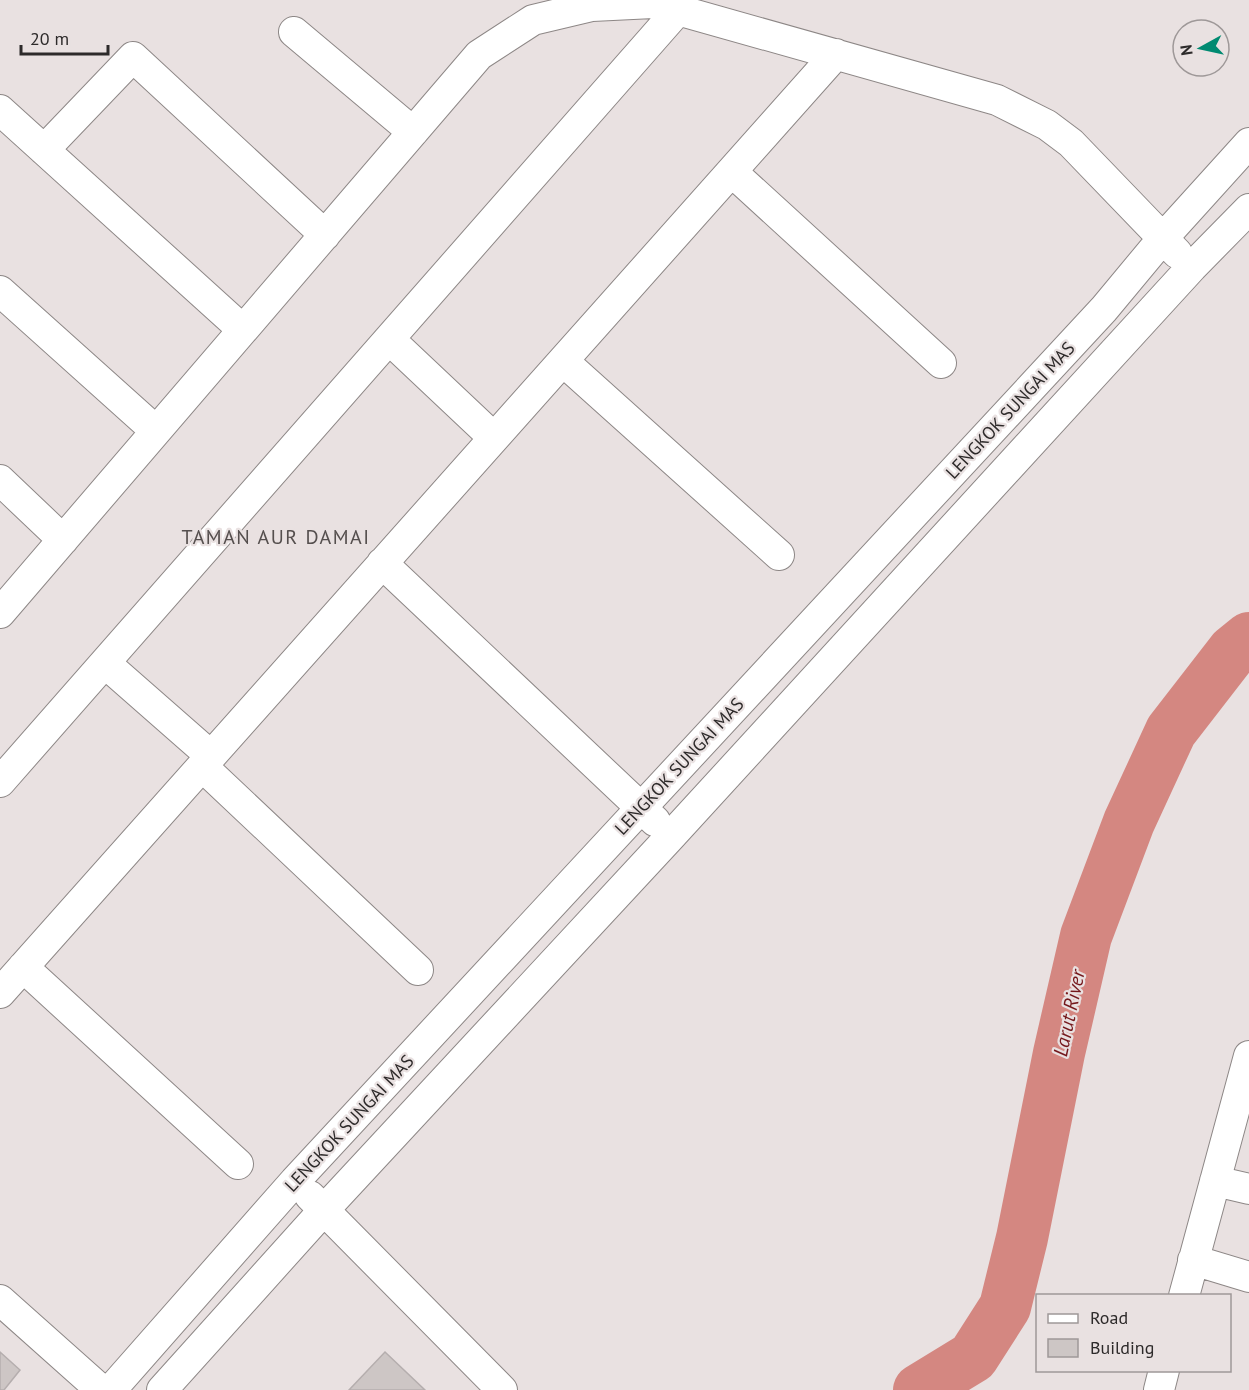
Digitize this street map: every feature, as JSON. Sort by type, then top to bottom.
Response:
[{"type":"street","points":[[0,613],[479,55],[533,20],[592,6],[653,3],[997,100],[1047,125],[1071,143],[1192,267]]},
{"type":"street","points":[[0,782],[678,9]]},
{"type":"street","points":[[294,32],[413,132]]},
{"type":"street","points":[[0,993],[836,54]]},
{"type":"street","points":[[44,150],[133,57],[325,235]]},
{"type":"street","points":[[0,110],[243,330]]},
{"type":"street","name":"LENGKOK SUNGAI MAS","points":[[111,1390],[295,1181],[1104,309],[1249,143]]},
{"type":"street","points":[[732,172],[941,363]]},
{"type":"street","name":"LENGKOK SUNGAI MAS","points":[[162,1390],[323,1210],[671,836],[1192,267],[1249,209]]},
{"type":"street","points":[[0,291],[156,431]]},
{"type":"street","points":[[389,339],[494,438]]},
{"type":"street","points":[[563,361],[779,555]]},
{"type":"street","points":[[0,480],[63,540]]},
{"type":"street","points":[[382,563],[671,836]]},
{"type":"street","points":[[105,663],[418,970]]},
{"type":"street","points":[[23,967],[238,1164]]},
{"type":"street","points":[[1184,1294],[1248,1060]]},
{"type":"street","points":[[295,1181],[502,1390]]},
{"type":"street","points":[[1215,1181],[1249,1189]]},
{"type":"street","points":[[1193,1260],[1249,1276]]},
{"type":"street","points":[[0,1300],[101,1390]]},
{"type":"street","points":[[1159,1390],[1164,1372]]},
{"type":"building","points":[[0,1352],[20,1370],[4,1390],[0,1390]]},
{"type":"building","points":[[385,1352],[425,1390],[349,1390]]},
{"type":"waterway","name":"Larut River","points":[[919,1390],[973,1357],[1005,1307],[1022,1238],[1059,1053],[1086,936],[1129,822],[1171,731],[1233,651],[1249,638]]},
{"type":"district","name":"TAMAN AUR DAMAI","points":[[276,537]]}]
